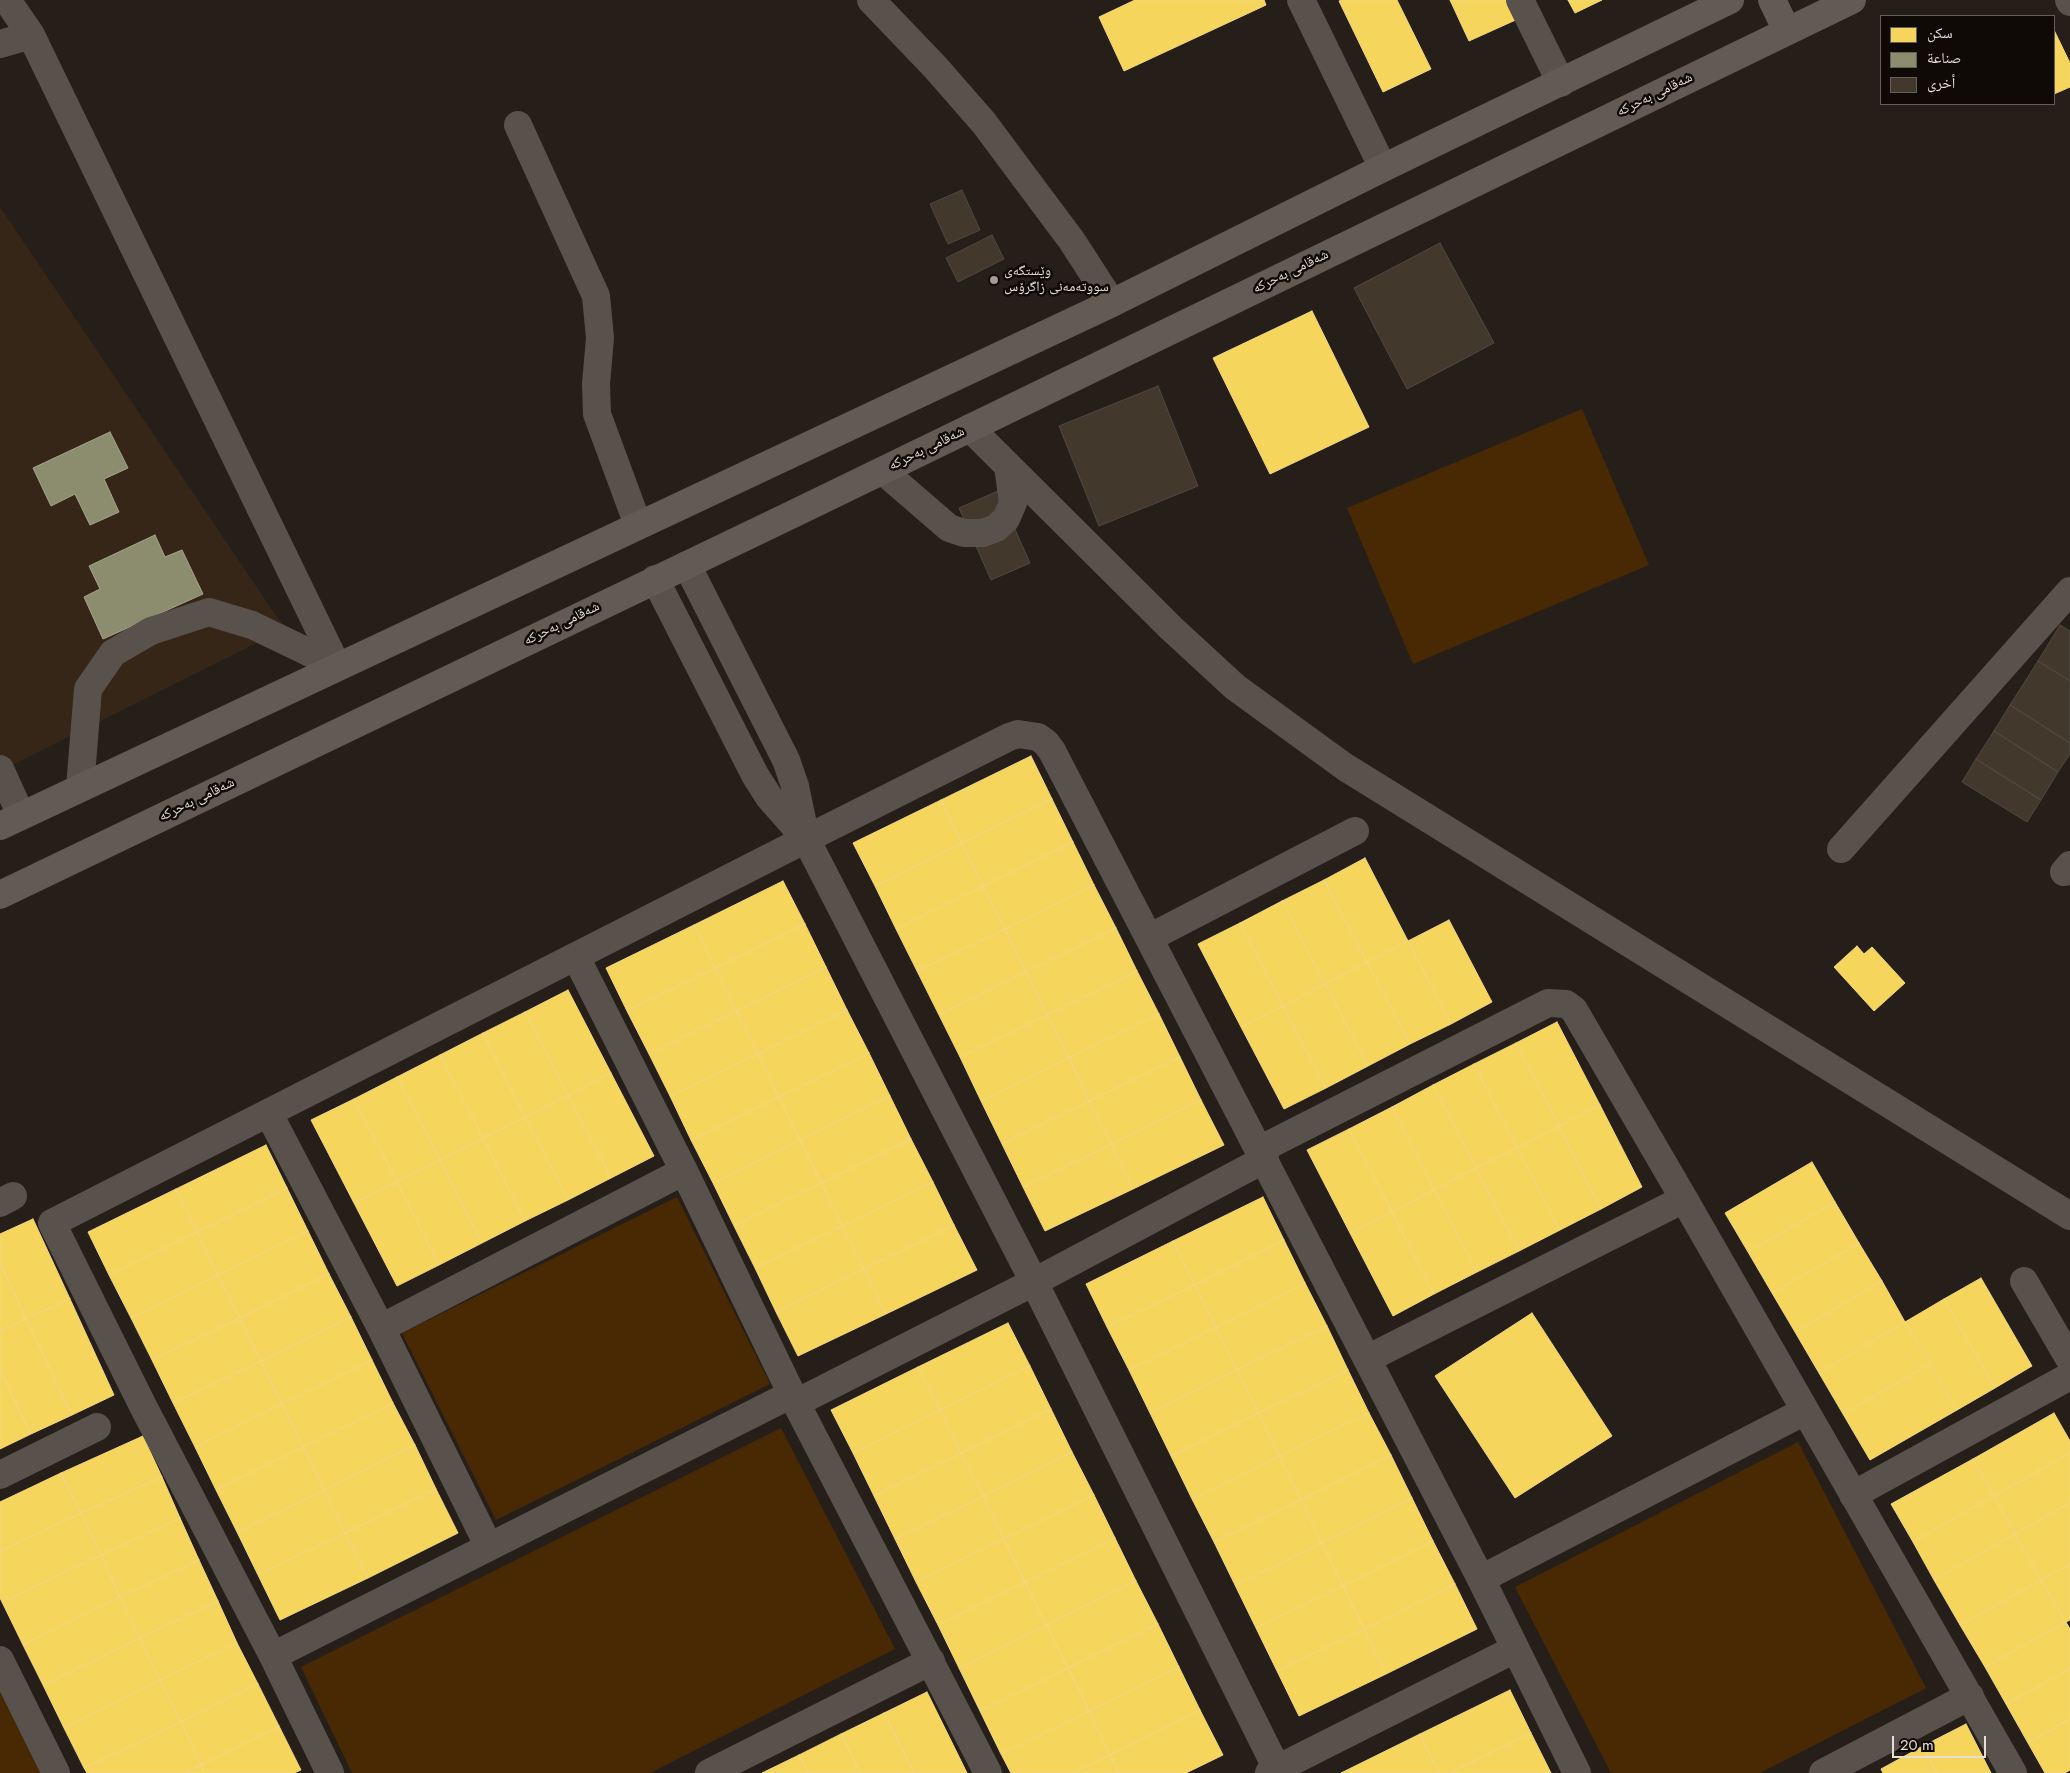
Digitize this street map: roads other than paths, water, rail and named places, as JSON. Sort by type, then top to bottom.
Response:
[{"type":"main road","points":[[11,820],[1112,303],[1383,168],[1730,0]]},
{"type":"main road","points":[[1772,0],[1787,31]]},
{"type":"main road","name":"شەقامی بەحرکە","points":[[0,895],[687,565],[1852,0]]},
{"type":"street","points":[[7,0],[31,34],[336,666]]},
{"type":"street","points":[[871,0],[936,68],[984,123],[1072,241],[1112,303]]},
{"type":"street","points":[[1301,0],[1383,168]]},
{"type":"street","points":[[1520,0],[1561,82]]},
{"type":"street","points":[[0,44],[31,34]]},
{"type":"street","points":[[518,124],[596,296],[600,338],[596,384],[597,414],[638,525]]},
{"type":"street","points":[[970,428],[1171,628],[1235,687],[1345,767],[2070,1216]]},
{"type":"street","points":[[883,470],[949,528],[964,533],[983,533],[996,528],[1006,519],[1013,504],[1008,466]]},
{"type":"street","points":[[687,565],[786,760],[797,794],[806,839]]},
{"type":"street","points":[[655,579],[754,775],[775,805],[806,839],[1034,1282],[1275,1772],[1515,1649]]},
{"type":"street","points":[[1841,849],[2070,591]]},
{"type":"street","points":[[80,788],[88,689],[113,653],[151,631],[209,612],[252,625],[336,666]]},
{"type":"street","points":[[330,1773],[273,1656],[143,1406],[52,1223],[806,839],[1018,734],[1038,737],[1052,751],[1481,1579],[1577,1773]]},
{"type":"street","points":[[0,769],[11,820]]},
{"type":"street","points":[[1149,938],[1355,831]]},
{"type":"street","points":[[576,957],[684,1171],[794,1399],[988,1773]]},
{"type":"street","points":[[273,1656],[489,1546],[1034,1282],[1262,1155],[1548,1003],[1557,1003],[1566,1004],[1579,1018],[2013,1773]]},
{"type":"street","points":[[269,1114],[380,1328],[489,1546]]},
{"type":"street","points":[[380,1328],[684,1171]]},
{"type":"street","points":[[1367,1359],[1684,1199]]},
{"type":"street","points":[[2024,1281],[2070,1360]]},
{"type":"street","points":[[1853,1495],[2070,1376]]},
{"type":"street","points":[[1481,1579],[1805,1411]]},
{"type":"street","points":[[0,1474],[97,1427]]},
{"type":"street","points":[[0,1660],[56,1773]]},
{"type":"street","points":[[709,1773],[931,1661]]},
{"type":"street","points":[[1822,1773],[1970,1696]]},
{"type":"place","name":"وێستگەی سووتەمەنی زاگرۆس","points":[[994,280]]}]
